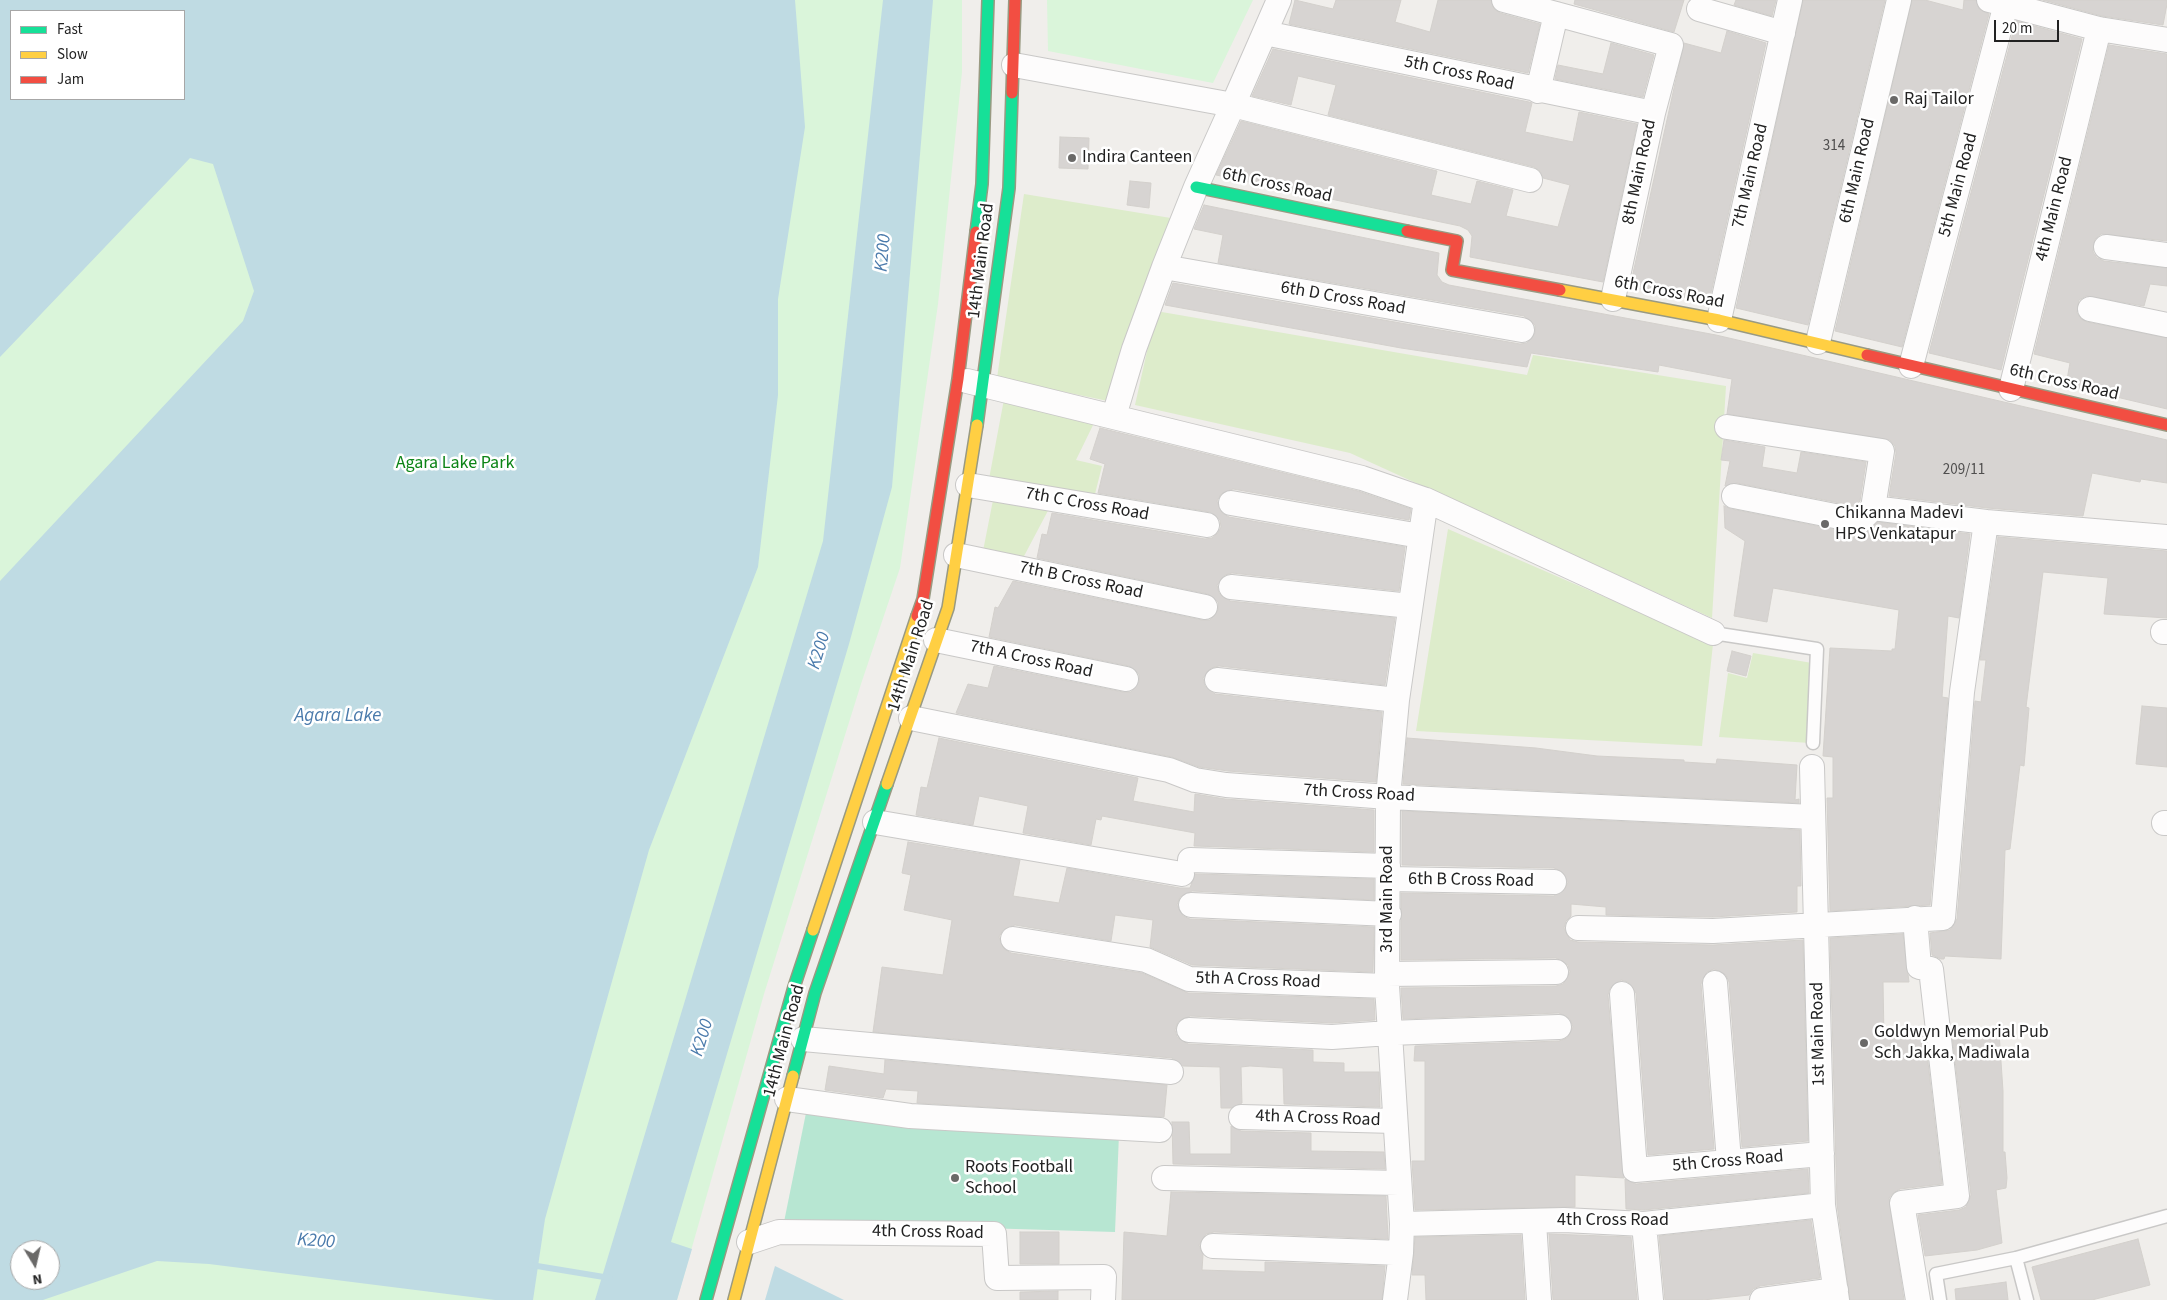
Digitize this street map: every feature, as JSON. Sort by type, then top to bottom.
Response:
[{"type":"main road","name":"14th Main Road","points":[[706,1300],[794,987],[923,599],[958,379],[982,184],[988,0]]},
{"type":"main road","name":"14th Main Road","points":[[734,1300],[815,993],[876,822],[948,608],[984,384],[1010,188],[1015,0]]},
{"type":"main road","name":"6th Cross Road","points":[[1196,186],[1457,242],[1452,270],[1719,320],[2167,424]]},
{"type":"street","points":[[1114,416],[1134,349],[1196,186],[1280,0]]},
{"type":"street","points":[[1504,0],[1556,14],[1538,91]]},
{"type":"street","name":"7th Main Road","points":[[1719,320],[1790,0]]},
{"type":"street","name":"6th Main Road","points":[[1818,342],[1899,0]]},
{"type":"street","points":[[2001,1],[2099,29],[2167,40]]},
{"type":"street","name":"5th Main Road","points":[[1911,366],[2001,1]]},
{"type":"street","points":[[1699,10],[1783,33]]},
{"type":"street","name":"8th Main Road","points":[[1556,14],[1671,45],[1653,114],[1613,299]]},
{"type":"street","name":"4th Main Road","points":[[2011,389],[2099,29]]},
{"type":"street","name":"5th Cross Road","points":[[1265,33],[1653,114]]},
{"type":"street","points":[[1014,65],[1233,105],[1530,180]]},
{"type":"street","points":[[2106,247],[2167,255]]},
{"type":"street","name":"6th D Cross Road","points":[[1164,267],[1522,330]]},
{"type":"street","points":[[2090,309],[2167,325]]},
{"type":"street","points":[[958,379],[1362,478],[1426,500],[1713,633]]},
{"type":"street","points":[[1727,427],[1882,451],[1873,508],[1860,521],[1734,496]]},
{"type":"street","name":"7th C Cross Road","points":[[968,485],[1207,525]]},
{"type":"street","name":"3rd Main Road","points":[[1395,1300],[1401,1253],[1402,1224],[1387,980],[1389,914],[1388,796],[1397,700],[1426,500]]},
{"type":"street","points":[[1231,503],[1420,536]]},
{"type":"street","points":[[1873,508],[1986,522],[2167,537]]},
{"type":"street","points":[[1578,928],[1713,931],[1915,918],[1942,918],[1962,692],[1986,522]]},
{"type":"street","name":"7th B Cross Road","points":[[956,555],[1205,607]]},
{"type":"street","points":[[1231,587],[1410,606]]},
{"type":"street","name":"7th A Cross Road","points":[[936,640],[1126,679]]},
{"type":"street","points":[[1217,680],[1397,700]]},
{"type":"street","name":"7th Cross Road","points":[[911,718],[1168,770],[1194,780],[1226,785],[1388,796],[1814,817]]},
{"type":"street","name":"1st Main Road","points":[[1812,766],[1823,1205],[1836,1295]]},
{"type":"street","name":"6th B Cross Road","points":[[876,822],[1186,867],[1388,873],[1554,882]]},
{"type":"street","points":[[1191,906],[1389,914]]},
{"type":"street","points":[[1915,918],[1919,967],[1931,970],[1956,1196],[1902,1203],[1918,1300]]},
{"type":"street","name":"5th A Cross Road","points":[[1013,939],[1146,960],[1190,979],[1387,980],[1556,972]]},
{"type":"street","points":[[1715,983],[1730,1161]]},
{"type":"street","name":"5th Cross Road","points":[[1622,994],[1634,1170],[1822,1154]]},
{"type":"street","points":[[1189,1030],[1332,1037],[1559,1027]]},
{"type":"street","points":[[803,1039],[1171,1072]]},
{"type":"street","points":[[787,1099],[910,1116],[1160,1130]]},
{"type":"street","name":"4th A Cross Road","points":[[1241,1117],[1395,1121]]},
{"type":"street","points":[[1164,1178],[1399,1183]]},
{"type":"street","name":"4th Cross Road","points":[[1402,1224],[1564,1220],[1644,1224],[1823,1205]]},
{"type":"street","points":[[1534,1222],[1539,1300]]},
{"type":"street","points":[[1644,1224],[1651,1300]]},
{"type":"street","name":"4th Cross Road","points":[[747,1249],[779,1232],[994,1234],[997,1278],[1104,1278],[1103,1300]]},
{"type":"street","points":[[1213,1246],[1401,1253]]},
{"type":"street","points":[[1762,1300],[1836,1295]]},
{"type":"lane","points":[[1713,633],[1817,649],[1813,743]]},
{"type":"lane","points":[[1940,1300],[1936,1274],[2016,1258],[2167,1216]]},
{"type":"lane","points":[[2016,1258],[2027,1300]]},
{"type":"green space","name":"Agara Lake","points":[[0,0],[962,0],[962,72],[938,304],[900,568],[861,684],[764,994],[677,1300],[0,1300]]},
{"type":"green space","points":[[1047,0],[1253,0],[1213,83],[1048,51]]},
{"type":"green space","points":[[1024,194],[1177,219],[1108,401],[997,378]]},
{"type":"green space","points":[[1156,311],[1527,375],[1533,355],[1726,386],[1712,618],[1350,453],[1135,405]]},
{"type":"green space","points":[[1005,394],[1095,421],[1076,460],[1102,466],[1095,494],[989,479]]},
{"type":"green space","points":[[994,495],[1051,505],[1023,558],[983,551]]},
{"type":"green space","points":[[1448,529],[1713,644],[1702,746],[1416,731]]},
{"type":"green space","points":[[1753,653],[1812,663],[1810,743],[1719,737],[1728,673],[1747,678]]},
{"type":"green space","name":"Roots Football School","points":[[806,1113],[1119,1134],[1115,1232],[784,1222]]},
{"type":"water","name":"Agara Lake","points":[[0,0],[795,0],[805,127],[778,299],[778,395],[758,567],[649,850],[545,1219],[533,1300],[495,1300],[209,1264],[157,1261],[43,1300],[0,1300],[0,581],[243,321],[254,291],[213,164],[190,158],[0,357]]},
{"type":"water","points":[[883,0],[933,0],[892,487],[849,644],[671,1242],[692,1249],[677,1300],[595,1300],[823,541]]},
{"type":"water","points":[[775,1266],[844,1300],[765,1300]]},
{"type":"building","points":[[1295,0],[1333,9],[1336,0],[1401,0],[1395,22],[1430,32],[1438,0],[1491,0],[1494,9],[1500,13],[1540,24],[1528,73],[1289,24]]},
{"type":"building","points":[[1575,0],[1684,0],[1674,32],[1574,4]]},
{"type":"building","points":[[1736,0],[1776,0],[1772,16],[1734,5]]},
{"type":"building","points":[[1803,0],[1885,0],[1808,325],[1736,308]]},
{"type":"building","points":[[1912,0],[1925,0],[1963,10],[1964,0],[1976,0],[1979,9],[1989,14],[1902,347],[1835,331]]},
{"type":"building","points":[[2043,0],[2167,0],[2167,4],[2163,25],[2102,16]]},
{"type":"building","points":[[2016,21],[2082,39],[2001,370],[1929,353]]},
{"type":"building","points":[[1727,31],[1766,43],[1709,302],[1630,287],[1684,43],[1721,53]]},
{"type":"building","points":[[1611,43],[1654,55],[1643,97],[1555,79],[1558,65],[1603,74]]},
{"type":"building","points":[[2109,45],[2167,54],[2167,241],[2101,234],[2095,239],[2093,252],[2097,258],[2104,261],[2167,268],[2167,286],[2150,284],[2144,306],[2086,296],[2079,300],[2077,313],[2081,319],[2087,322],[2167,338],[2167,409],[2066,385],[2070,363],[2034,354]]},
{"type":"building","points":[[1273,49],[1529,102],[1532,103],[1525,132],[1573,142],[1579,112],[1637,124],[1603,282],[1470,257],[1472,236],[1468,230],[1460,226],[1216,175],[1241,121],[1437,171],[1431,195],[1471,204],[1477,181],[1513,190],[1506,216],[1558,227],[1570,185],[1543,178],[1540,171],[1534,167],[1328,115],[1336,85],[1298,76],[1291,105],[1252,96]]},
{"type":"building","points":[[1060,137],[1089,138],[1088,169],[1059,168]]},
{"type":"building","points":[[1130,181],[1151,183],[1149,208],[1127,205]]},
{"type":"building","points":[[1204,205],[1439,253],[1437,275],[1442,282],[1449,285],[1716,335],[2167,440],[2167,483],[2141,479],[2140,482],[2092,473],[2083,516],[1987,508],[1889,496],[1896,453],[1895,446],[1890,440],[1727,414],[1732,379],[1659,365],[1658,372],[1531,353],[1527,367],[1401,348],[1165,305],[1173,283],[1520,344],[1527,343],[1535,333],[1535,325],[1524,316],[1218,263],[1223,235],[1194,229]]},
{"type":"building","points":[[1100,428],[1358,491],[1411,509],[1409,520],[1233,489],[1221,494],[1217,501],[1222,513],[1229,517],[1405,547],[1399,591],[1232,573],[1225,575],[1217,585],[1219,593],[1230,601],[1395,618],[1385,685],[1219,666],[1211,668],[1203,678],[1205,686],[1215,694],[1382,712],[1376,782],[1228,771],[1199,767],[1172,757],[956,713],[968,684],[988,688],[994,666],[1123,692],[1131,692],[1139,682],[1139,674],[1129,666],[989,637],[995,607],[998,608],[1013,581],[1202,620],[1210,620],[1218,610],[1218,602],[1208,594],[1037,558],[1042,534],[1047,535],[1052,513],[1205,539],[1212,538],[1221,527],[1220,520],[1210,512],[1098,493],[1105,464],[1090,459]]},
{"type":"building","points":[[1724,440],[1765,447],[1762,467],[1797,473],[1801,452],[1866,462],[1860,501],[1855,506],[1737,483],[1725,486],[1730,461],[1721,460]]},
{"type":"building","points":[[1724,506],[1857,534],[1864,534],[1878,522],[1970,534],[1959,618],[1948,616],[1942,697],[1948,698],[1930,905],[1830,911],[1827,798],[1833,798],[1833,757],[1823,756],[1830,648],[1892,651],[1892,649],[1895,649],[1899,610],[1773,588],[1767,622],[1734,616],[1745,541],[1725,528]]},
{"type":"building","points":[[1998,537],[2167,551],[2167,618],[2104,614],[2108,578],[2043,572],[2026,707],[2029,708],[2024,766],[2020,765],[2010,849],[2005,850],[2001,959],[1945,956],[1944,959],[1941,959],[1932,955],[1930,933],[1950,930],[1957,919],[1975,701],[1981,702],[1986,660],[1980,660]]},
{"type":"building","points":[[1732,651],[1751,656],[1746,676],[1727,671]]},
{"type":"building","points":[[2142,706],[2167,708],[2167,767],[2136,764]]},
{"type":"building","points":[[939,738],[1138,778],[1133,801],[1194,812],[1195,794],[1225,799],[1374,810],[1374,852],[1194,846],[1195,833],[1102,816],[1101,820],[1096,819],[1091,845],[1023,833],[1028,806],[979,796],[973,825],[916,815],[921,787],[927,788]]},
{"type":"building","points":[[1407,738],[1536,748],[1597,756],[1684,760],[1684,762],[1716,764],[1717,759],[1797,765],[1795,800],[1799,799],[1799,803],[1403,784]]},
{"type":"building","points":[[1402,811],[1800,830],[1801,886],[1797,886],[1797,912],[1713,917],[1606,915],[1606,907],[1571,904],[1571,916],[1566,921],[1564,928],[1570,940],[1578,942],[1713,945],[1803,940],[1808,1141],[1742,1147],[1729,982],[1726,975],[1714,969],[1707,972],[1701,984],[1714,1149],[1648,1155],[1636,993],[1628,982],[1621,980],[1610,988],[1608,995],[1624,1178],[1575,1175],[1575,1207],[1415,1210],[1412,1161],[1425,1161],[1425,1061],[1414,1061],[1415,1046],[1559,1041],[1567,1038],[1573,1027],[1570,1019],[1559,1013],[1403,1019],[1401,988],[1556,986],[1563,984],[1570,972],[1568,965],[1556,958],[1401,960],[1401,893],[1554,896],[1565,889],[1568,882],[1561,871],[1554,868],[1402,865]]},
{"type":"building","points":[[908,842],[1020,860],[1013,896],[1059,903],[1067,868],[1180,888],[1190,888],[1195,874],[1374,879],[1374,900],[1192,891],[1180,897],[1177,905],[1183,916],[1190,919],[1374,927],[1373,972],[1192,965],[1150,947],[1153,920],[1115,915],[1111,941],[1015,925],[1003,930],[999,937],[1004,949],[1011,953],[1142,973],[1188,993],[1374,999],[1375,1020],[1332,1023],[1190,1016],[1178,1022],[1175,1030],[1177,1037],[1188,1044],[1313,1050],[1313,1062],[1344,1063],[1344,1072],[1379,1072],[1380,1107],[1284,1104],[1283,1068],[1241,1067],[1242,1103],[1231,1108],[1221,1108],[1220,1067],[1183,1066],[1172,1058],[873,1032],[882,967],[943,975],[952,920],[904,910],[911,875],[902,873]]},
{"type":"building","points":[[1903,934],[1909,982],[1883,982],[1884,1038],[1925,1036],[1942,1184],[1900,1189],[1889,1198],[1904,1300],[1850,1300],[1837,1204],[1830,938]]},
{"type":"building","points":[[1999,1032],[2003,1091],[2003,1152],[2005,1152],[2007,1178],[2006,1188],[1996,1190],[2002,1243],[1977,1250],[1925,1256],[1918,1215],[1959,1210],[1966,1207],[1971,1195],[1952,1035]]},
{"type":"building","points":[[885,1060],[1167,1085],[1164,1117],[917,1103],[918,1091],[886,1089],[883,1098],[825,1090],[829,1066],[884,1074]]},
{"type":"building","points":[[1172,1122],[1189,1122],[1190,1154],[1231,1154],[1231,1126],[1241,1131],[1311,1133],[1311,1151],[1384,1152],[1385,1169],[1173,1164]]},
{"type":"building","points":[[1808,1169],[1809,1193],[1644,1210],[1626,1209],[1625,1179],[1636,1184]]},
{"type":"building","points":[[1171,1192],[1386,1196],[1388,1239],[1214,1232],[1206,1234],[1199,1245],[1203,1255],[1202,1270],[1265,1272],[1265,1262],[1385,1266],[1382,1300],[1122,1300],[1124,1232],[1167,1236]]},
{"type":"building","points":[[1811,1220],[1820,1278],[1760,1286],[1753,1289],[1749,1295],[1703,1300],[1665,1300],[1659,1236]]},
{"type":"building","points":[[1020,1232],[1059,1232],[1059,1264],[1020,1264]]},
{"type":"building","points":[[1549,1234],[1631,1237],[1637,1300],[1553,1300]]},
{"type":"building","points":[[1521,1235],[1525,1300],[1426,1300],[1425,1275],[1412,1275],[1415,1237]]},
{"type":"building","points":[[2138,1239],[2150,1285],[2092,1300],[2041,1300],[2032,1267]]},
{"type":"building","points":[[2006,1282],[2008,1300],[1956,1300],[1955,1289]]},
{"type":"building","points":[[1058,1291],[1058,1300],[1020,1300],[1020,1292]]},
{"type":"waterway","name":"K200","points":[[531,1265],[610,1278]]},
{"type":"traffic: fast","points":[[976,232],[982,184],[988,0]]},
{"type":"traffic: fast","points":[[977,425],[1009,188],[1012,93]]},
{"type":"traffic: fast","points":[[1196,187],[1407,231]]},
{"type":"traffic: fast","points":[[793,1076],[815,993],[887,784]]},
{"type":"traffic: fast","points":[[706,1300],[794,987],[813,930]]},
{"type":"traffic: slow","points":[[1560,290],[1719,320],[1867,355]]},
{"type":"traffic: slow","points":[[887,784],[948,608],[977,425]]},
{"type":"traffic: slow","points":[[813,930],[917,616]]},
{"type":"traffic: slow","points":[[734,1300],[793,1076]]},
{"type":"traffic: jam","points":[[1012,93],[1015,0]]},
{"type":"traffic: jam","points":[[1407,231],[1457,241],[1452,270],[1560,290]]},
{"type":"traffic: jam","points":[[917,616],[923,599],[958,379],[976,232]]},
{"type":"traffic: jam","points":[[1867,355],[2167,425]]},
{"type":"place","name":"Raj Tailor","points":[[1894,100]]},
{"type":"place","name":"Indira Canteen","points":[[1072,158]]},
{"type":"place","name":"Chikanna Madevi HPS Venkatapur","points":[[1825,524]]},
{"type":"place","name":"Goldwyn Memorial Pub Sch Jakka, Madiwala","points":[[1864,1043]]},
{"type":"place","name":"Roots Football School","points":[[955,1178]]},
{"type":"park label","name":"Agara Lake Park","points":[[455,464]]}]
